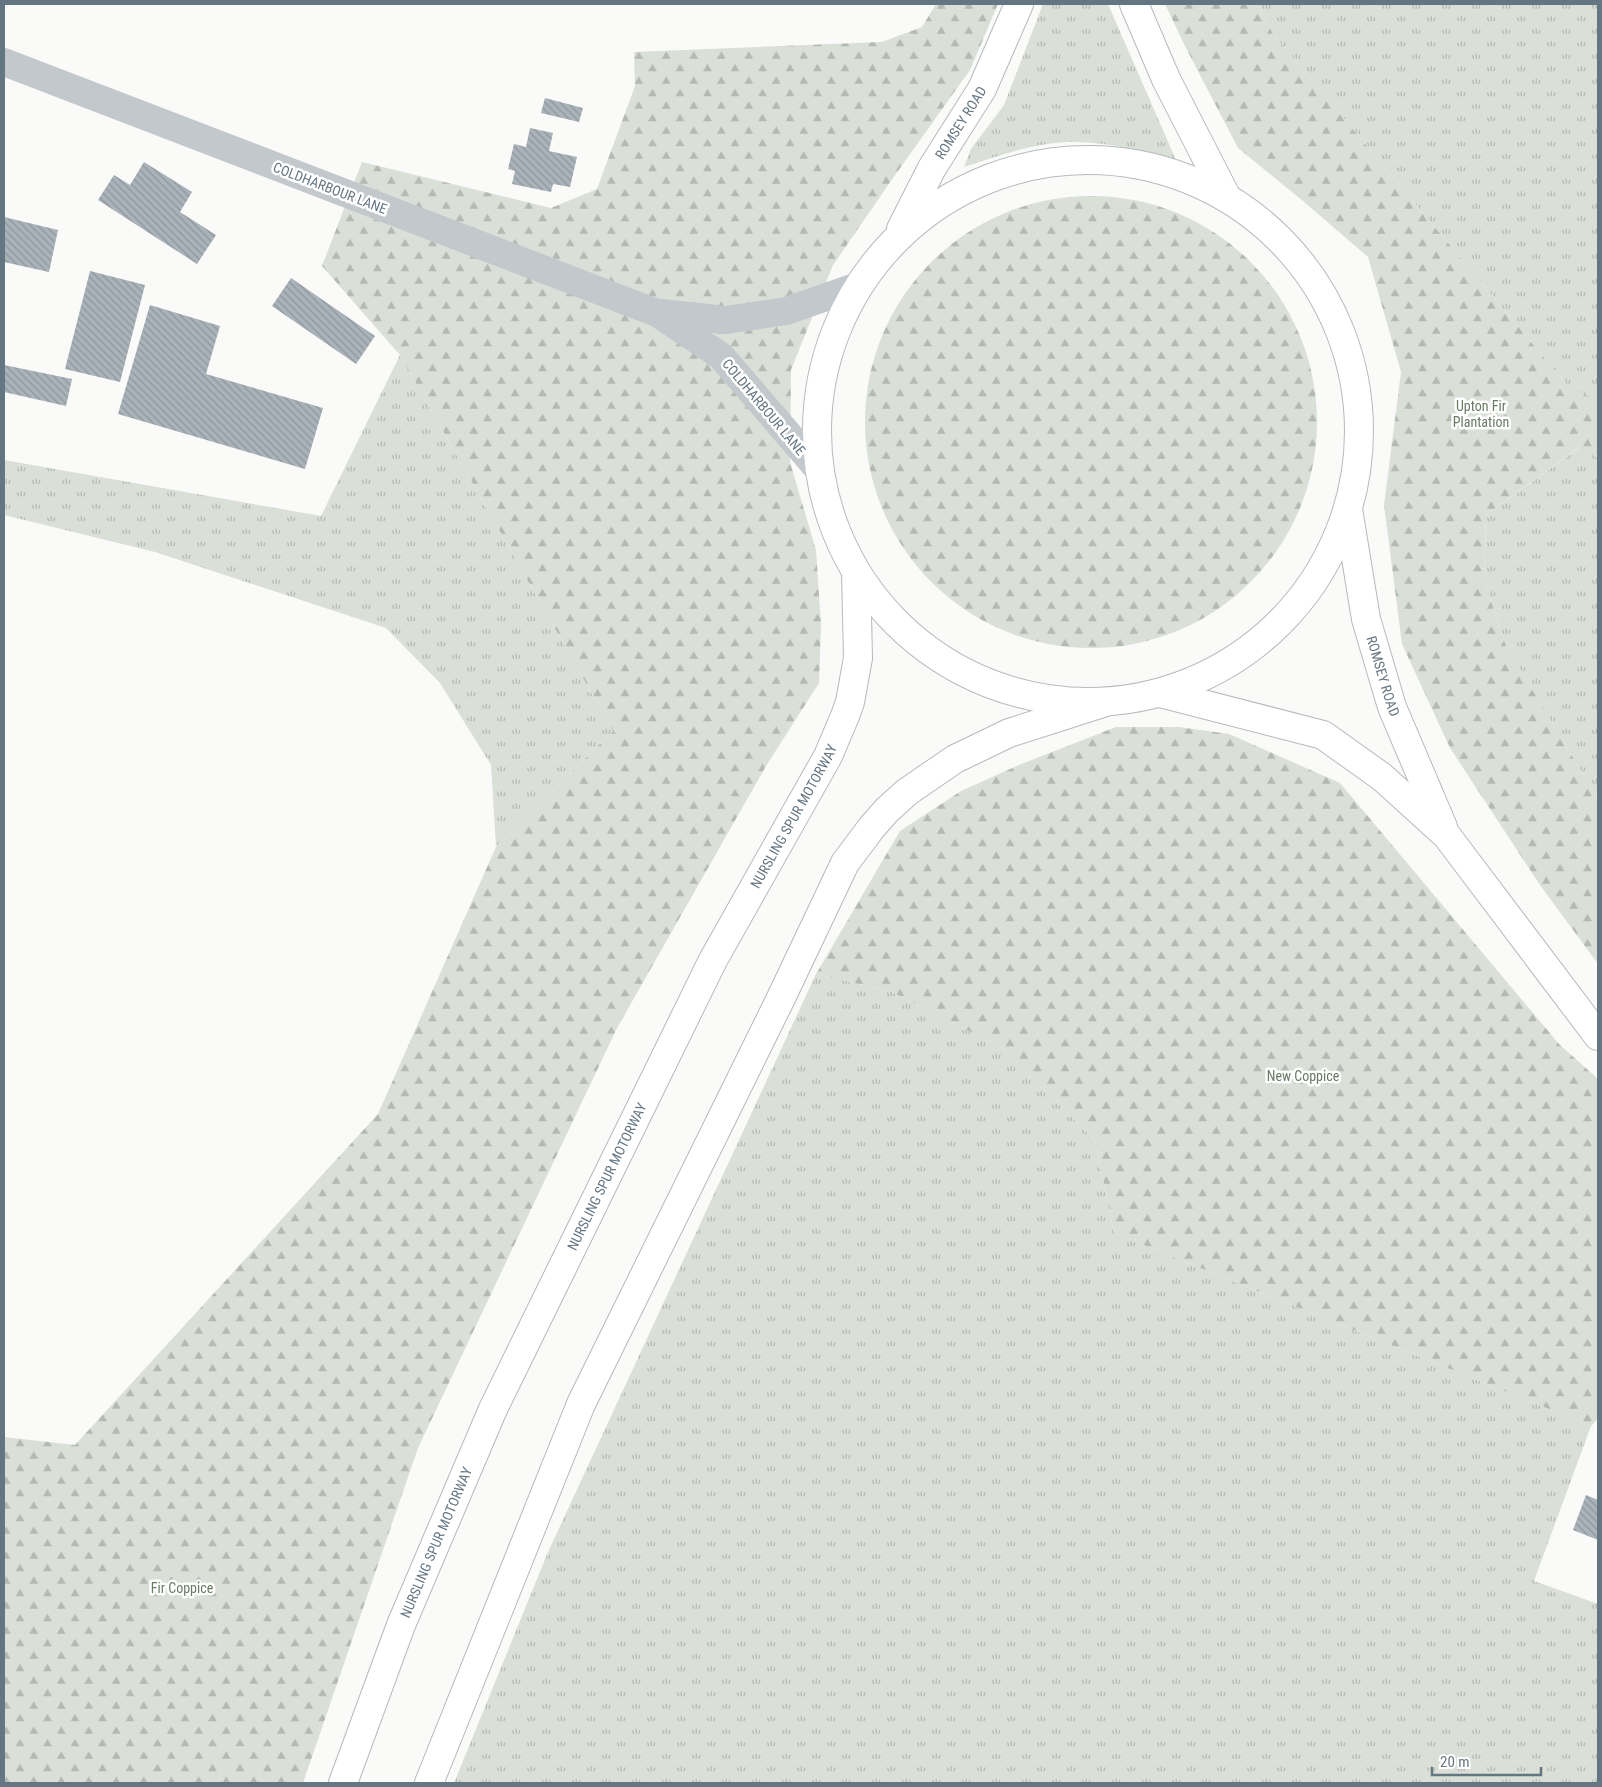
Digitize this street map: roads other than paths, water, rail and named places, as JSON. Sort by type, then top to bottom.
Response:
[{"type":"main road","name":"ROMSEY ROAD","points":[[898,238],[932,168],[982,89],[1018,4]]},
{"type":"main road","points":[[1134,4],[1166,79],[1227,198]]},
{"type":"main road","points":[[429,1783],[581,1404],[781,998],[845,863],[887,810],[907,792],[955,759],[1009,733],[1106,702],[1160,693],[1211,673],[1257,643],[1297,605],[1328,560],[1348,509],[1358,465],[1360,420],[1354,376],[1342,332],[1322,292],[1296,256],[1264,224],[1227,198],[1181,176],[1132,163],[1081,160],[1030,166],[982,182],[937,206],[898,238],[858,286],[836,329],[822,374],[816,422],[819,470],[826,506],[839,540],[856,572],[885,612],[921,646],[963,672],[1009,690],[1057,701],[1106,702]]},
{"type":"main road","name":"ROMSEY ROAD","points":[[1348,509],[1366,619],[1392,707],[1447,836]]},
{"type":"main road","name":"NURSLING SPUR MOTORWAY","points":[[343,1783],[401,1625],[493,1409],[713,960],[828,756],[845,716],[850,702],[858,658],[856,572]]},
{"type":"main road","name":"ROMSEY ROAD","points":[[1160,693],[1323,735],[1382,777],[1447,836],[1598,1036]]},
{"type":"street","name":"COLDHARBOUR LANE","points":[[4,62],[657,313],[721,356],[819,470]]},
{"type":"street","name":"COLDHARBOUR LANE","points":[[657,313],[726,320],[786,310],[858,286]]},
{"type":"park label","name":"Upton Fir Plantation","points":[[1481,414]]},
{"type":"park label","name":"New Coppice","points":[[1303,1076]]},
{"type":"park label","name":"Fir Coppice","points":[[182,1588]]}]
